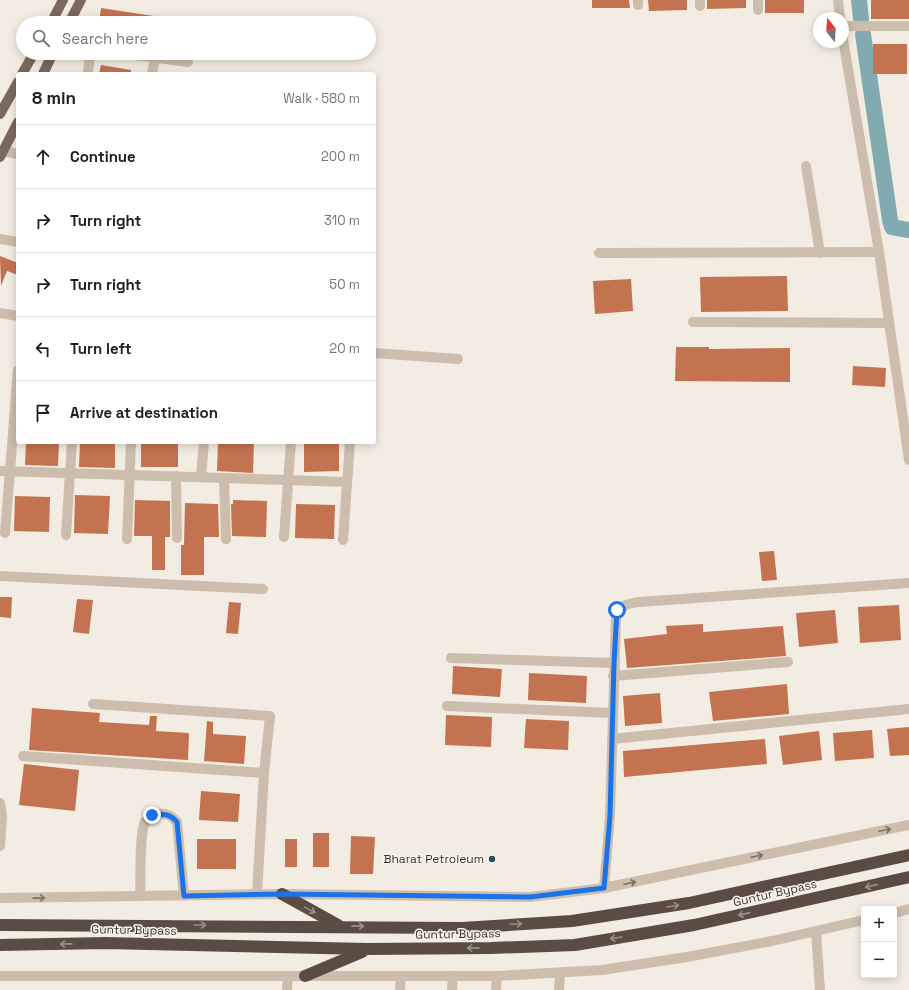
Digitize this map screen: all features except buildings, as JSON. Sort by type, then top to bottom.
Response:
[{"type":"highway","name":"Guntur Bypass","points":[[0,925],[339,926],[462,928],[572,921],[689,903],[909,855]]},
{"type":"highway","name":"Guntur Bypass","points":[[0,945],[105,943],[367,950],[575,945],[694,925],[909,878]]},
{"type":"highway","points":[[282,894],[339,926]]},
{"type":"highway","points":[[305,976],[367,950]]},
{"type":"main road","points":[[55,16],[64,0]]},
{"type":"main road","points":[[73,16],[81,0]]},
{"type":"main road","points":[[23,72],[30,60]]},
{"type":"main road","points":[[43,72],[49,60]]},
{"type":"main road","points":[[0,114],[16,86]]},
{"type":"main road","points":[[2,154],[16,126]]},
{"type":"street","points":[[838,0],[839,12]]},
{"type":"street","points":[[849,26],[909,26]]},
{"type":"street","points":[[844,48],[879,252],[909,460]]},
{"type":"street","points":[[88,72],[89,60]]},
{"type":"street","points":[[152,72],[155,60]]},
{"type":"street","points":[[172,60],[188,62]]},
{"type":"street","points":[[2,154],[16,154]]},
{"type":"street","points":[[806,166],[820,253]]},
{"type":"street","points":[[0,239],[16,242]]},
{"type":"street","points":[[599,253],[879,252]]},
{"type":"street","points":[[0,313],[16,316]]},
{"type":"street","points":[[694,322],[889,323]]},
{"type":"street","points":[[376,353],[458,359]]},
{"type":"street","points":[[5,533],[5,471],[16,386]]},
{"type":"street","points":[[66,535],[72,444]]},
{"type":"street","points":[[127,539],[131,444]]},
{"type":"street","points":[[201,477],[204,444]]},
{"type":"street","points":[[284,537],[291,444]]},
{"type":"street","points":[[343,540],[350,444]]},
{"type":"street","points":[[5,471],[347,482]]},
{"type":"street","points":[[176,476],[177,538]]},
{"type":"street","points":[[224,478],[226,538]]},
{"type":"street","points":[[0,576],[262,589]]},
{"type":"street","points":[[604,888],[610,816],[612,713],[617,610],[621,606],[628,603],[909,582]]},
{"type":"street","points":[[451,658],[614,663]]},
{"type":"street","points":[[614,676],[788,662]]},
{"type":"street","points":[[93,704],[270,716],[264,773],[257,894]]},
{"type":"street","points":[[447,706],[612,713]]},
{"type":"street","points":[[612,739],[909,709]]},
{"type":"street","points":[[23,756],[264,773]]},
{"type":"street","points":[[0,803],[2,816],[0,846]]},
{"type":"street","points":[[140,896],[142,832],[145,821],[152,815],[162,814],[172,816],[177,822],[184,896]]},
{"type":"street","points":[[0,898],[257,894],[530,897],[604,888],[909,825]]},
{"type":"street","points":[[897,912],[909,909]]},
{"type":"street","points":[[0,976],[497,976],[560,973],[602,970],[687,957],[861,921]]},
{"type":"street","points":[[816,930],[820,990]]},
{"type":"street","points":[[559,990],[560,973]]},
{"type":"street","points":[[287,990],[288,976]]},
{"type":"street","points":[[400,990],[401,976]]},
{"type":"street","points":[[452,990],[453,976]]},
{"type":"street","points":[[496,990],[497,976]]},
{"type":"waterway","points":[[859,0],[861,19]]},
{"type":"waterway","points":[[863,34],[890,220],[892,227],[909,230]]},
{"type":"place","name":"Bharat Petroleum","points":[[492,859]]},
{"type":"route","points":[[152,815],[162,814],[172,816],[177,822],[179,829],[184,896],[282,894],[530,897],[604,888],[610,816],[617,610]]}]
